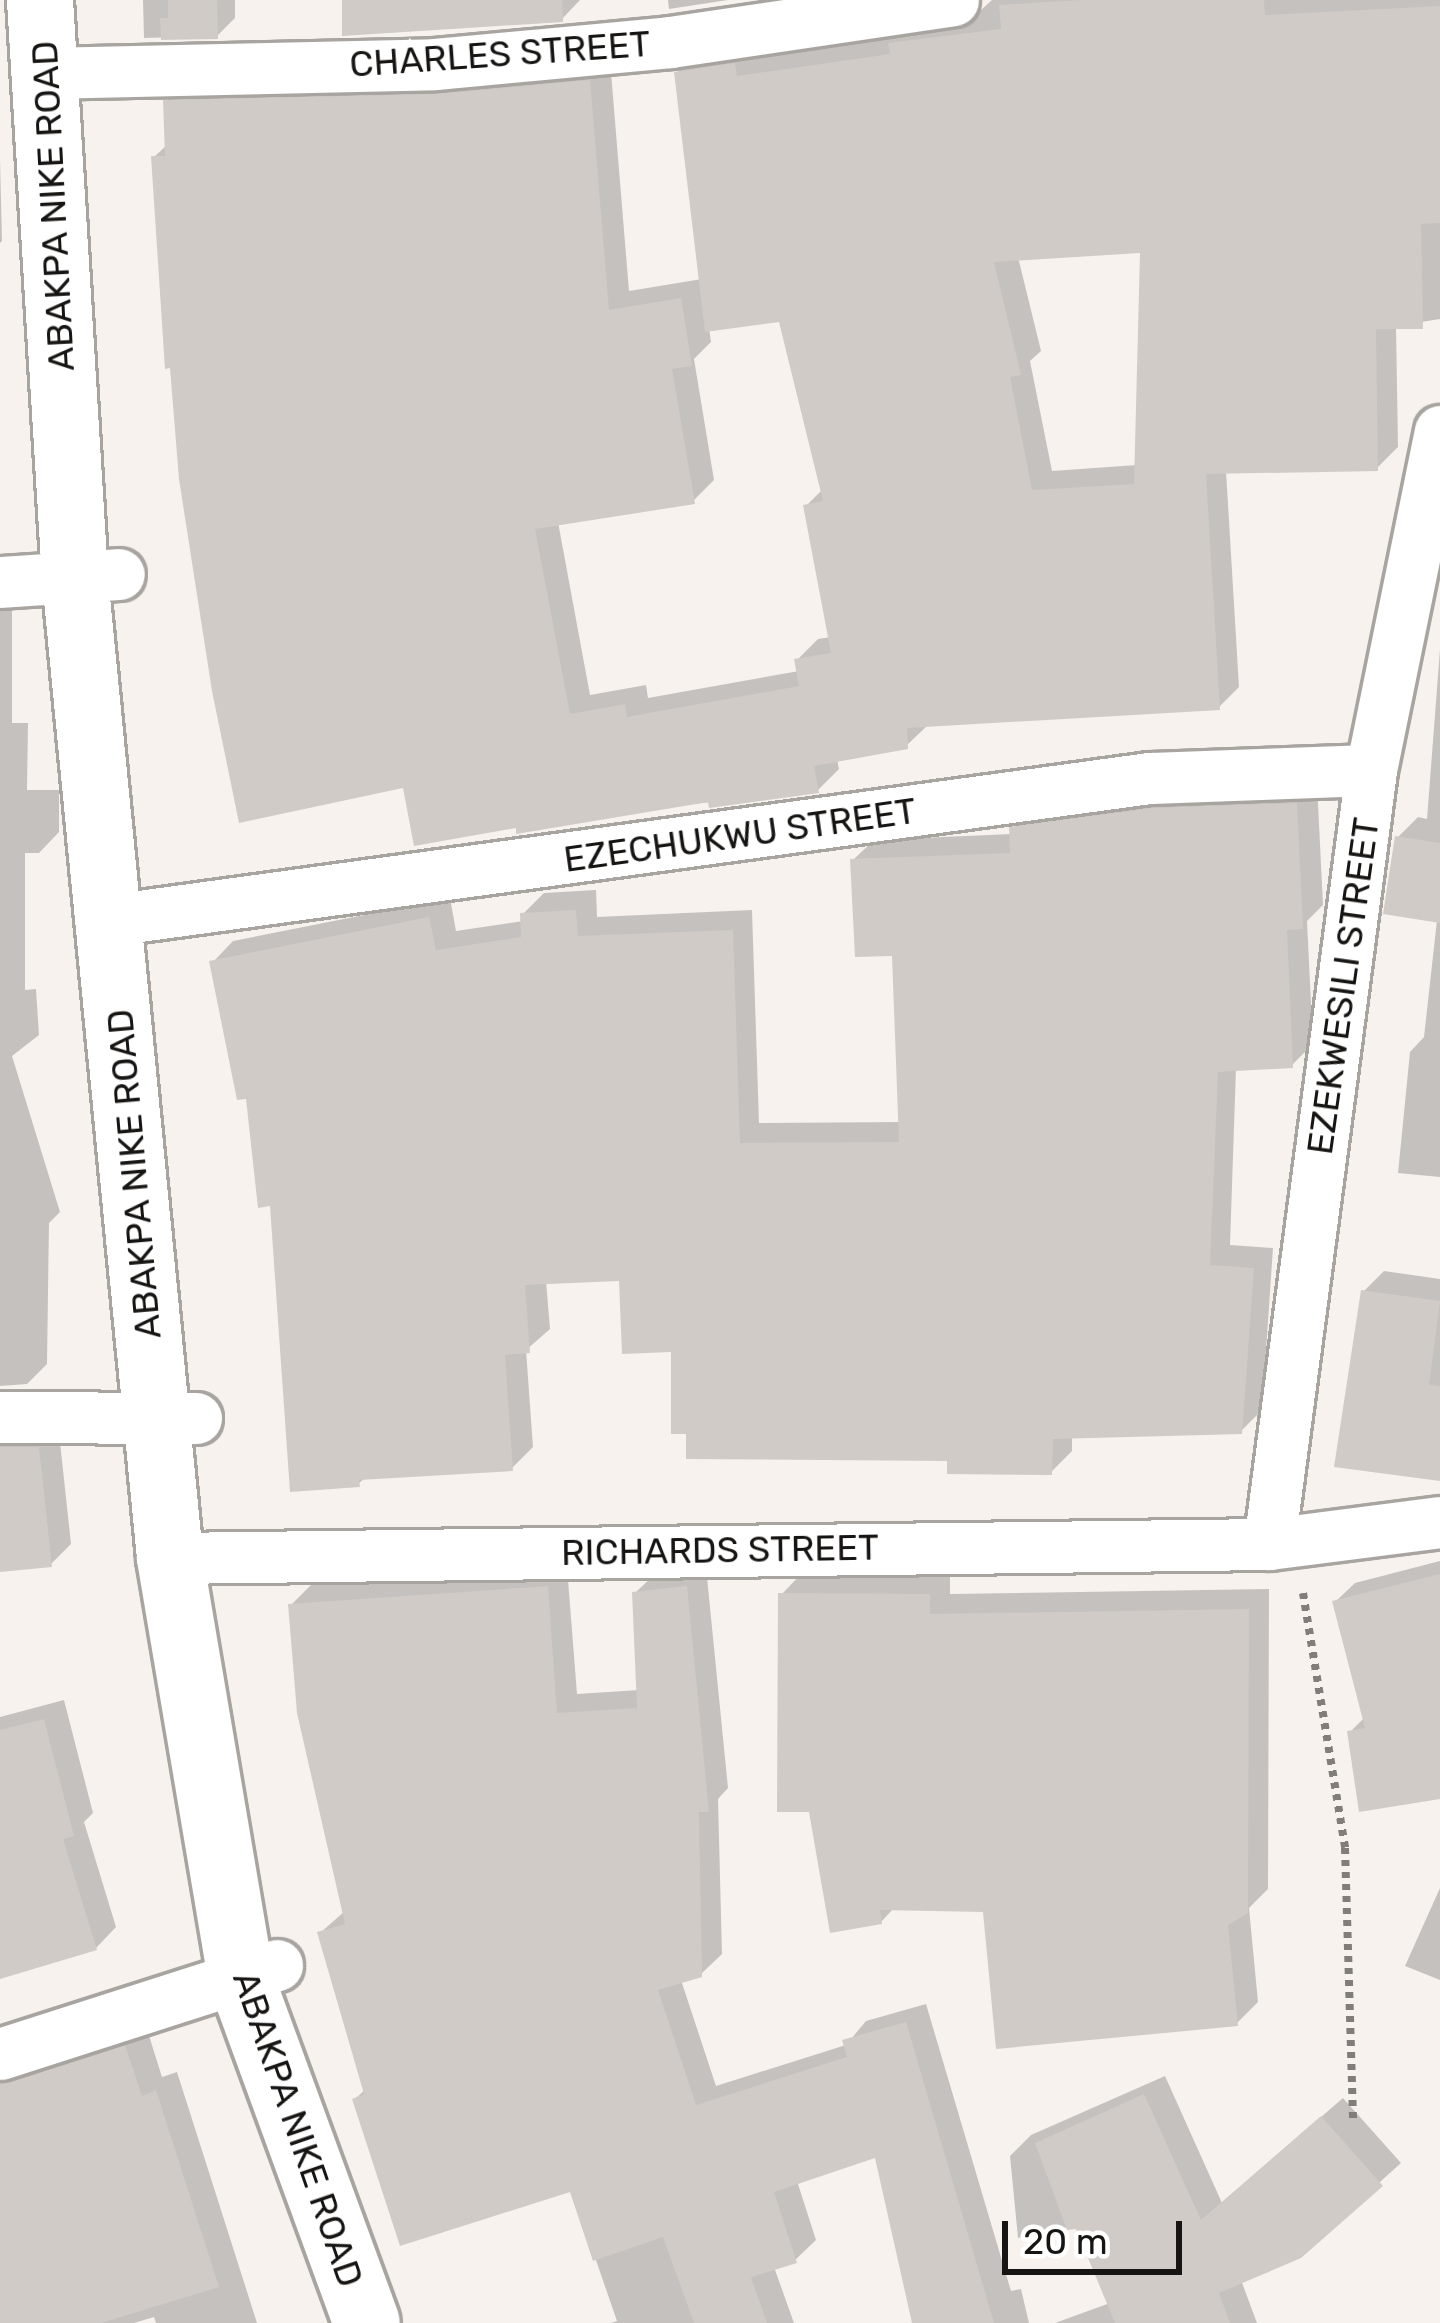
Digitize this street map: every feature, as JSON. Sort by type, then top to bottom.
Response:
[{"type":"main road","name":"ABAKPA NIKE ROAD","points":[[40,0],[64,72]]},
{"type":"main road","name":"ABAKPA NIKE ROAD","points":[[76,0],[64,72],[97,576],[189,1557],[259,1972],[367,2323]]},
{"type":"main road","name":"ABAKPA NIKE ROAD","points":[[259,1972],[404,2323]]},
{"type":"street","name":"CHARLES STREET","points":[[64,72],[435,64],[670,42],[953,0]]},
{"type":"street","name":"EZEKWESILI STREET","points":[[1269,1544],[1371,770],[1440,431]]},
{"type":"street","points":[[0,582],[97,576]]},
{"type":"street","name":"EZECHUKWU STREET","points":[[131,917],[1149,778],[1371,770]]},
{"type":"street","points":[[0,1417],[177,1419]]},
{"type":"street","name":"RICHARDS STREET","points":[[189,1557],[1269,1544],[1440,1522]]},
{"type":"street","points":[[0,2054],[259,1972]]},
{"type":"path","points":[[1269,1544],[1301,1580],[1345,1848],[1353,2124]]},
{"type":"building","points":[[168,0],[217,0],[218,39],[161,40],[160,18],[168,18]]},
{"type":"building","points":[[342,0],[562,0],[563,22],[342,36]]},
{"type":"building","points":[[1264,0],[1265,15],[1440,6],[1440,223],[1421,224],[1423,329],[1376,329],[1378,471],[1206,474],[1220,710],[907,728],[908,749],[814,766],[819,793],[709,808],[708,802],[414,846],[403,788],[239,823],[212,691],[179,479],[170,368],[165,369],[151,156],[165,156],[163,100],[436,94],[590,80],[609,310],[681,298],[692,366],[672,369],[695,504],[535,529],[570,714],[625,704],[627,717],[799,686],[794,659],[831,653],[803,505],[823,501],[779,322],[705,332],[674,72],[735,63],[737,76],[890,54],[888,43],[1001,29],[999,5]],"holes":[[[1140,253],[1134,484],[1032,490],[1010,377],[1021,375],[994,262]]]},
{"type":"building","points":[[1297,803],[1303,929],[1287,930],[1293,1068],[1218,1072],[1210,1265],[1254,1268],[1242,1434],[1053,1439],[1052,1475],[947,1474],[947,1461],[686,1459],[686,1434],[671,1434],[671,1352],[622,1354],[619,1281],[525,1285],[530,1353],[505,1355],[513,1471],[359,1480],[360,1487],[290,1492],[270,1206],[258,1208],[246,1099],[237,1100],[209,961],[429,917],[436,950],[521,937],[520,913],[576,910],[578,936],[733,930],[740,1143],[899,1142],[892,956],[855,957],[850,859],[1010,853],[1009,827],[1152,808]]},
{"type":"building","points":[[1395,836],[1440,843],[1440,923],[1383,914]]},
{"type":"building","points":[[1361,1290],[1440,1301],[1429,1385],[1440,1386],[1440,1481],[1334,1467]]},
{"type":"building","points":[[0,1447],[39,1447],[52,1567],[0,1572]]},
{"type":"building","points":[[1440,1574],[1440,1799],[1359,1812],[1347,1731],[1365,1728],[1332,1601]]},
{"type":"building","points":[[548,1586],[557,1713],[637,1708],[632,1592],[687,1586],[709,1812],[699,1812],[702,1977],[658,1990],[696,2105],[847,2057],[842,2040],[906,2022],[994,2323],[912,2323],[875,2158],[774,2192],[797,2263],[751,2277],[767,2323],[694,2323],[663,2237],[593,2261],[570,2192],[400,2246],[352,2099],[364,2094],[317,1932],[345,1924],[297,1713],[288,1604]]},
{"type":"building","points":[[778,1593],[930,1594],[930,1614],[1249,1609],[1248,1913],[1228,1925],[1238,2026],[996,2049],[983,1912],[880,1910],[882,1924],[830,1933],[809,1812],[777,1812]]},
{"type":"building","points":[[44,1719],[74,1836],[63,1839],[97,1950],[0,1979],[0,1730]]},
{"type":"building","points":[[125,2045],[142,2096],[156,2090],[219,2287],[101,2323],[0,2323],[0,2084]]},
{"type":"building","points":[[1144,2094],[1201,2220],[1321,2116],[1383,2186],[1301,2258],[1219,2293],[1230,2323],[1115,2323],[1076,2229],[1067,2230],[1035,2143]]}]
